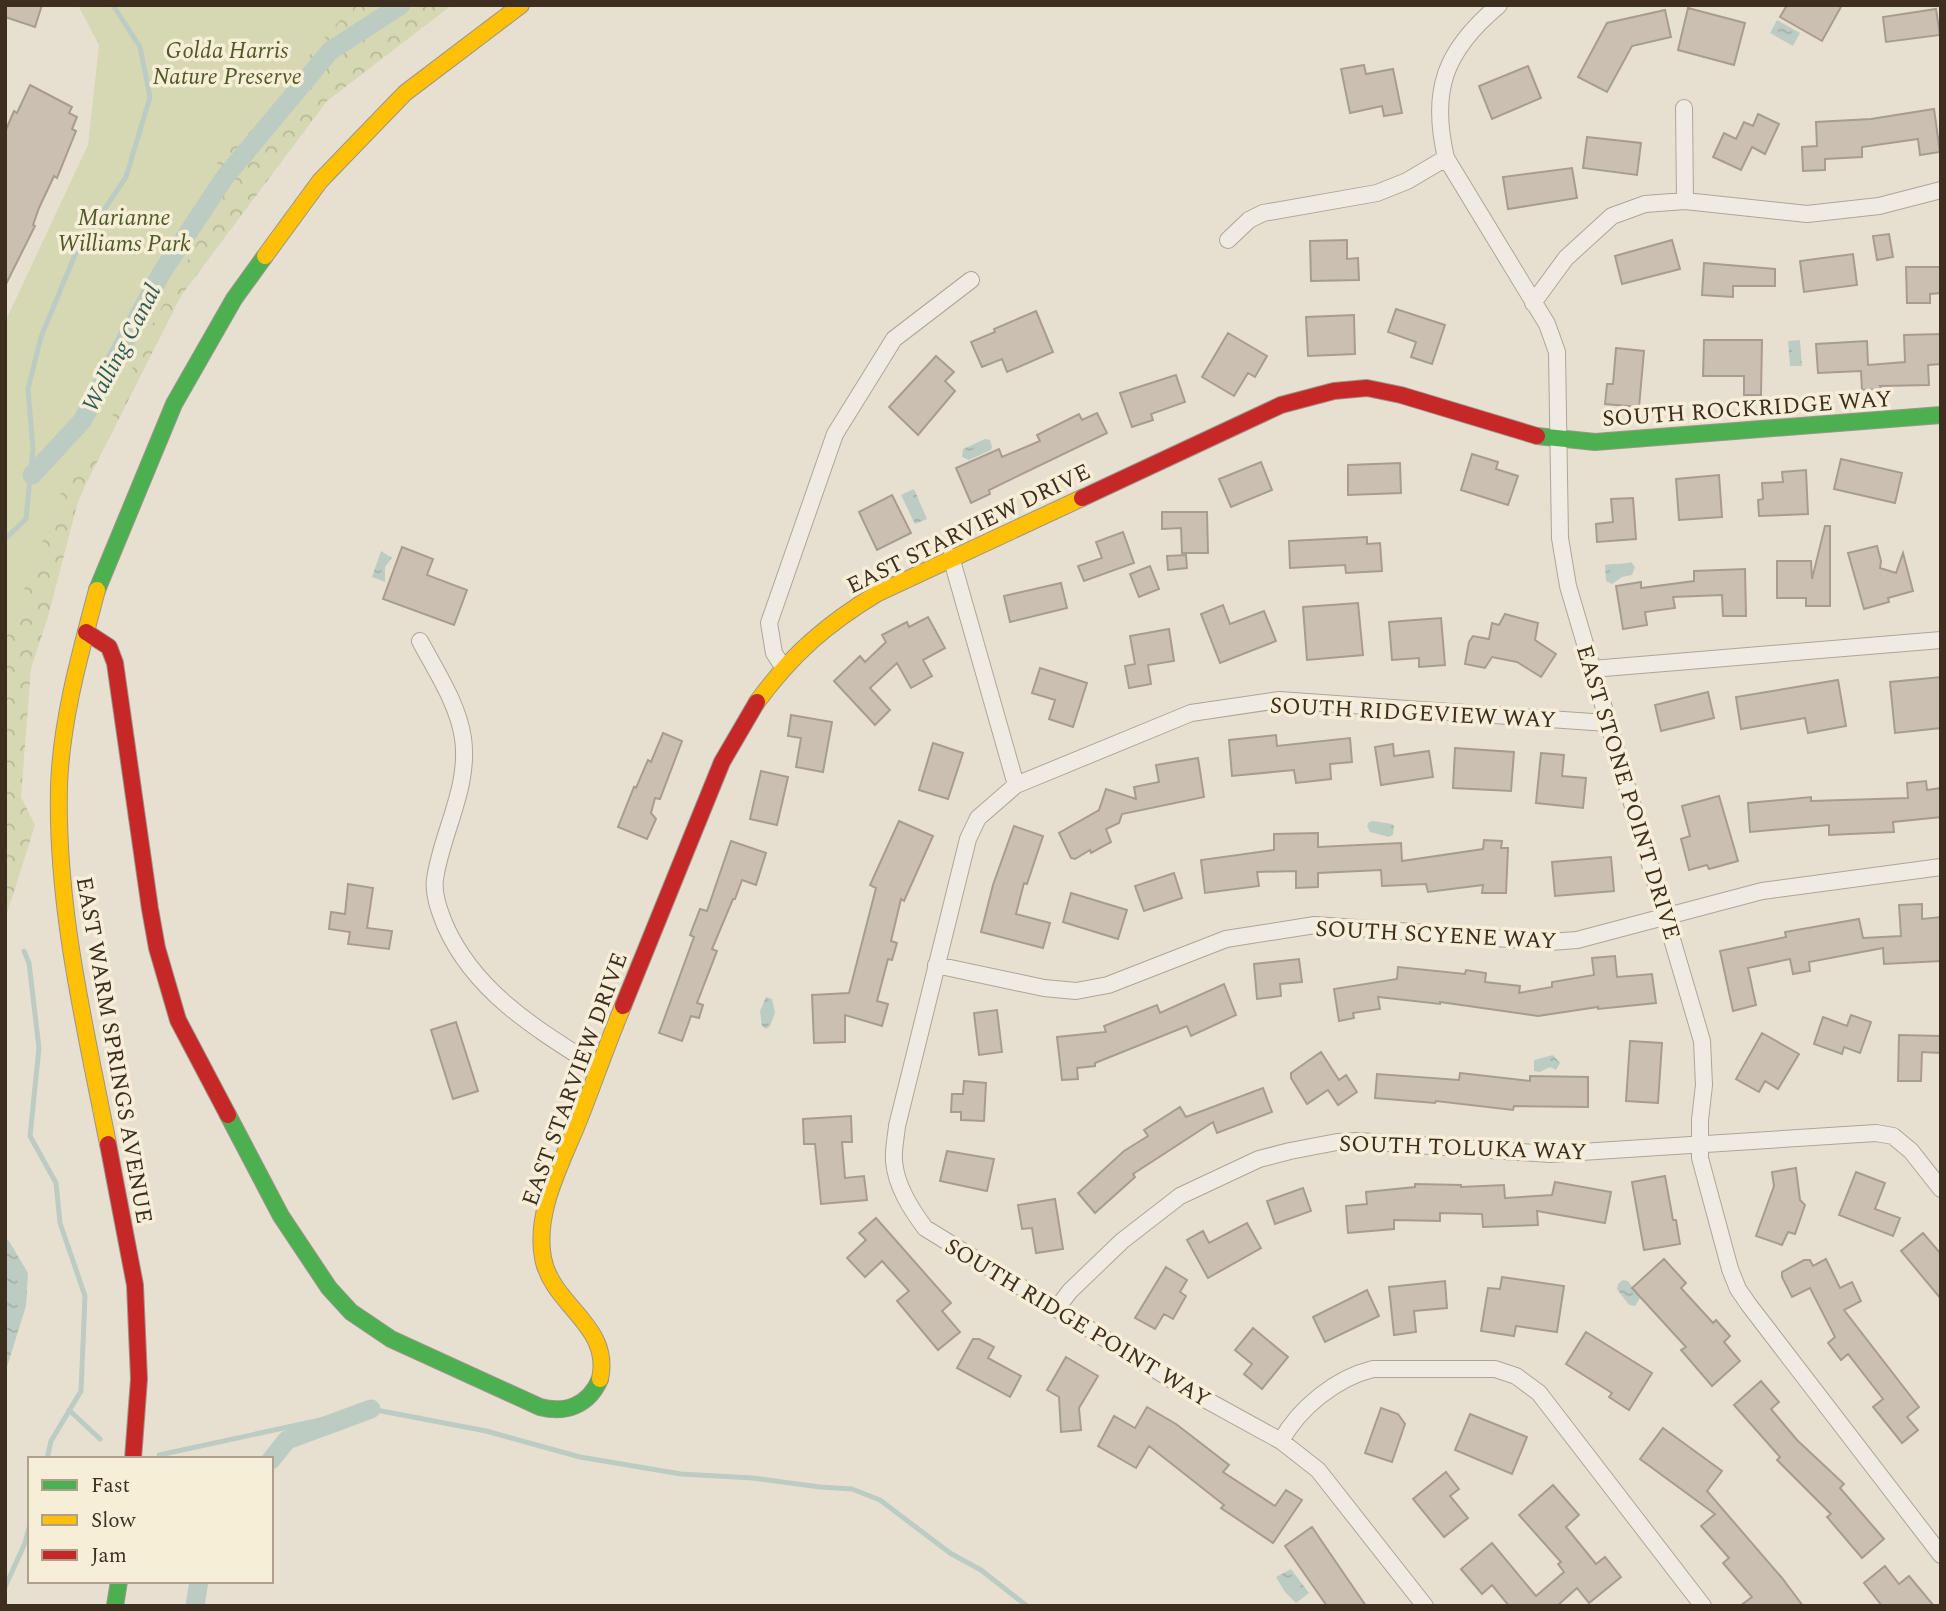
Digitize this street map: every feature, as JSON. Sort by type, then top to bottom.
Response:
[{"type":"street","name":"EAST WARM SPRINGS AVENUE","points":[[133,1457],[139,1378],[135,1285],[77,985],[60,872],[59,785],[66,724],[99,582],[174,404],[234,299],[320,181],[405,93],[521,5]]},
{"type":"street","name":"EAST STONE POINT DRIVE","points":[[1499,5],[1480,21],[1456,52],[1439,98],[1439,128],[1446,158],[1547,324],[1557,352],[1560,538],[1568,586],[1702,1041],[1704,1085],[1700,1158],[1730,1269],[1738,1289],[1941,1555]]},
{"type":"street","points":[[1684,108],[1685,201]]},
{"type":"street","points":[[1228,240],[1250,220],[1263,213],[1377,193],[1407,181],[1446,158]]},
{"type":"street","points":[[1533,303],[1566,258],[1612,216],[1645,204],[1685,201],[1807,214],[1879,206],[1941,190]]},
{"type":"street","points":[[783,667],[774,653],[769,623],[835,434],[894,339],[971,280]]},
{"type":"street","name":"EAST STARVIEW DRIVE","points":[[86,632],[109,647],[115,663],[150,909],[171,1002],[281,1216],[329,1288],[351,1312],[391,1339],[540,1407],[564,1410],[578,1405],[590,1396],[602,1372],[602,1351],[547,1274],[542,1249],[545,1217],[598,1068],[722,762],[743,721],[783,667],[832,622],[878,593],[1281,405],[1323,393],[1367,388],[1401,395],[1530,435],[1557,438]]},
{"type":"street","name":"SOUTH ROCKRIDGE WAY","points":[[1557,438],[1595,442],[1941,415]]},
{"type":"street","points":[[951,557],[1016,785]]},
{"type":"street","points":[[1592,669],[1941,640]]},
{"type":"street","points":[[420,641],[451,701],[463,738],[462,772],[456,809],[435,881],[438,906],[451,937],[496,997],[534,1027],[598,1068]]},
{"type":"street","name":"SOUTH RIDGEVIEW WAY","points":[[936,965],[968,839],[978,818],[1016,785],[1191,713],[1279,700],[1607,723]]},
{"type":"street","name":"SOUTH SCYENE WAY","points":[[936,965],[1044,988],[1076,990],[1108,985],[1226,939],[1315,925],[1550,942],[1577,940],[1762,891],[1941,867]]},
{"type":"street","name":"SOUTH RIDGE POINT WAY","points":[[936,965],[897,1126],[894,1161],[909,1207],[925,1228],[1190,1391],[1281,1441],[1318,1471],[1425,1606]]},
{"type":"street","name":"SOUTH TOLUKA WAY","points":[[1057,1308],[1070,1291],[1122,1241],[1180,1196],[1259,1159],[1337,1142],[1358,1141],[1550,1154],[1875,1133],[1894,1136],[1911,1151],[1941,1189]]},
{"type":"street","points":[[1281,1441],[1290,1426],[1307,1408],[1354,1374],[1373,1369],[1494,1369],[1517,1376],[1539,1393],[1703,1606]]},
{"type":"street","points":[[115,1606],[119,1583]]},
{"type":"green space","name":"Marianne Williams Park","points":[[78,5],[353,5],[218,161],[198,221],[206,227],[146,336],[96,455],[71,467],[5,639],[5,322],[88,145],[99,45]]},
{"type":"green space","name":"Golda Harris Nature Preserve","points":[[83,5],[452,5],[327,101],[181,296],[84,488],[31,668],[21,797],[35,825],[5,920],[5,350],[124,104]]},
{"type":"water","points":[[1777,20],[1800,33],[1793,46],[1770,33]]},
{"type":"water","points":[[1800,340],[1802,366],[1790,366],[1788,341]]},
{"type":"water","points":[[985,439],[990,440],[991,450],[969,460],[962,457],[963,449]]},
{"type":"water","points":[[914,489],[927,519],[915,524],[901,495]]},
{"type":"water","points":[[381,551],[392,558],[385,567],[385,582],[372,577]]},
{"type":"water","points":[[1631,562],[1635,567],[1632,575],[1622,577],[1612,584],[1606,581],[1605,565]]},
{"type":"water","points":[[1373,821],[1392,824],[1393,835],[1389,837],[1370,832],[1367,826]]},
{"type":"water","points":[[766,997],[772,999],[775,1013],[766,1029],[762,1026],[760,1011]]},
{"type":"water","points":[[1553,1055],[1560,1063],[1556,1070],[1550,1067],[1540,1072],[1534,1071],[1534,1060]]},
{"type":"water","points":[[5,1238],[28,1273],[26,1306],[5,1373]]},
{"type":"water","points":[[1623,1280],[1628,1281],[1640,1298],[1635,1306],[1629,1305],[1617,1289]]},
{"type":"water","points":[[1291,1569],[1309,1593],[1296,1603],[1276,1577]]},
{"type":"building","points":[[5,5],[42,5],[35,27],[5,17]]},
{"type":"building","points":[[1787,5],[1842,5],[1822,41],[1780,17]]},
{"type":"building","points":[[1688,8],[1745,23],[1734,65],[1678,50]]},
{"type":"building","points":[[1936,9],[1940,35],[1886,42],[1883,17]]},
{"type":"building","points":[[1665,10],[1671,37],[1632,46],[1607,92],[1578,77],[1607,23]]},
{"type":"building","points":[[1364,65],[1366,74],[1393,69],[1402,113],[1384,116],[1382,106],[1350,113],[1341,69]]},
{"type":"building","points":[[1528,66],[1541,98],[1492,119],[1479,86]]},
{"type":"building","points":[[30,85],[72,107],[69,113],[77,117],[72,129],[76,131],[57,178],[54,176],[39,208],[33,225],[35,226],[5,286],[5,132]]},
{"type":"building","points":[[1934,109],[1940,152],[1920,155],[1918,139],[1862,147],[1862,157],[1825,159],[1825,170],[1803,171],[1802,147],[1817,146],[1816,122],[1871,119]]},
{"type":"building","points":[[1758,114],[1779,124],[1765,154],[1752,147],[1741,170],[1713,157],[1724,133],[1736,139],[1744,122],[1753,126]]},
{"type":"building","points":[[1587,137],[1641,143],[1637,175],[1583,168]]},
{"type":"building","points":[[1572,168],[1577,198],[1508,209],[1503,177]]},
{"type":"building","points":[[1889,234],[1893,257],[1877,260],[1873,236]]},
{"type":"building","points":[[1347,240],[1347,259],[1358,258],[1359,280],[1311,281],[1310,241]]},
{"type":"building","points":[[1672,240],[1680,269],[1622,284],[1615,256]]},
{"type":"building","points":[[1853,254],[1857,285],[1804,292],[1800,261]]},
{"type":"building","points":[[1704,263],[1775,269],[1775,286],[1733,286],[1733,297],[1702,295]]},
{"type":"building","points":[[1906,267],[1941,267],[1941,293],[1930,294],[1930,303],[1907,303]]},
{"type":"building","points":[[1396,309],[1445,325],[1432,364],[1411,357],[1416,342],[1388,332]]},
{"type":"building","points":[[1036,311],[1053,352],[1007,372],[1002,359],[982,367],[971,342]]},
{"type":"building","points":[[1354,315],[1355,354],[1308,356],[1306,317]]},
{"type":"building","points":[[1228,333],[1267,356],[1255,377],[1248,373],[1234,396],[1202,377]]},
{"type":"building","points":[[1941,334],[1941,364],[1928,365],[1929,385],[1880,386],[1881,389],[1862,390],[1861,371],[1818,373],[1816,344],[1867,341],[1868,365],[1905,362],[1904,335]]},
{"type":"building","points":[[1704,340],[1762,340],[1761,395],[1744,395],[1744,376],[1703,376]]},
{"type":"building","points":[[1616,348],[1644,351],[1639,407],[1605,404],[1607,384],[1613,384]]},
{"type":"building","points":[[936,356],[954,372],[945,381],[955,391],[918,435],[889,407]]},
{"type":"building","points":[[1176,375],[1185,402],[1151,414],[1153,420],[1132,427],[1120,393]]},
{"type":"building","points":[[1097,413],[1107,433],[989,490],[990,494],[971,503],[956,468],[999,449],[1002,457],[1040,441],[1037,435],[1079,414],[1082,420]]},
{"type":"building","points":[[1472,454],[1498,462],[1496,469],[1518,476],[1508,505],[1461,490]]},
{"type":"building","points":[[1841,459],[1902,473],[1895,503],[1834,489]]},
{"type":"building","points":[[1261,462],[1272,490],[1231,507],[1219,479]]},
{"type":"building","points":[[1400,463],[1401,493],[1348,495],[1348,465]]},
{"type":"building","points":[[1806,470],[1808,514],[1759,516],[1758,500],[1763,499],[1762,483],[1783,482],[1782,472]]},
{"type":"building","points":[[1719,475],[1722,517],[1679,520],[1676,479]]},
{"type":"building","points":[[892,495],[911,533],[877,550],[859,512]]},
{"type":"building","points":[[1633,498],[1636,539],[1597,542],[1596,524],[1613,522],[1611,499]]},
{"type":"building","points":[[1162,512],[1207,512],[1208,553],[1182,553],[1181,528],[1162,529]]},
{"type":"building","points":[[1825,526],[1830,526],[1830,606],[1806,606],[1806,598],[1777,598],[1777,561],[1811,561],[1812,579]]},
{"type":"building","points":[[1123,532],[1134,563],[1084,581],[1078,566],[1102,558],[1096,542]]},
{"type":"building","points":[[1367,537],[1367,544],[1380,543],[1382,571],[1346,573],[1345,565],[1290,568],[1289,541]]},
{"type":"building","points":[[1877,546],[1880,568],[1896,573],[1903,553],[1913,591],[1864,609],[1848,553]]},
{"type":"building","points":[[402,547],[433,559],[427,575],[467,590],[454,625],[383,599]]},
{"type":"building","points":[[1186,555],[1187,568],[1168,570],[1167,556]]},
{"type":"building","points":[[1150,566],[1159,589],[1139,597],[1130,574]]},
{"type":"building","points":[[1745,569],[1746,616],[1723,616],[1722,595],[1673,597],[1675,608],[1645,612],[1647,625],[1623,629],[1616,586],[1641,582],[1641,588],[1694,581],[1694,571]]},
{"type":"building","points":[[1061,583],[1067,608],[1010,622],[1004,596]]},
{"type":"building","points":[[1358,603],[1363,655],[1307,660],[1303,607]]},
{"type":"building","points":[[1223,605],[1230,624],[1264,611],[1276,641],[1220,663],[1201,614]]},
{"type":"building","points":[[1505,614],[1538,623],[1535,640],[1556,654],[1541,677],[1517,662],[1492,657],[1485,668],[1465,664],[1469,642],[1473,636],[1489,639],[1492,623],[1499,625]]},
{"type":"building","points":[[928,617],[945,648],[923,660],[932,676],[911,688],[897,663],[870,688],[890,710],[875,725],[834,681],[860,656],[865,662],[886,642],[882,635],[907,622],[909,627]]},
{"type":"building","points":[[1441,618],[1445,665],[1419,667],[1419,658],[1392,660],[1389,622]]},
{"type":"building","points":[[1169,629],[1174,661],[1148,665],[1151,684],[1129,688],[1125,666],[1135,664],[1130,636]]},
{"type":"building","points":[[1040,668],[1087,683],[1073,727],[1049,719],[1055,700],[1032,693]]},
{"type":"building","points":[[1941,677],[1941,728],[1895,733],[1890,682]]},
{"type":"building","points":[[1838,680],[1846,726],[1808,733],[1805,718],[1741,729],[1736,697]]},
{"type":"building","points":[[1708,692],[1714,718],[1661,731],[1655,705]]},
{"type":"building","points":[[791,715],[832,722],[823,772],[796,767],[801,738],[788,736]]},
{"type":"building","points":[[663,733],[682,741],[660,799],[655,798],[651,813],[656,819],[647,839],[618,827],[634,787],[636,788],[648,760],[651,762]]},
{"type":"building","points":[[1276,735],[1277,746],[1350,738],[1352,762],[1330,764],[1331,779],[1296,783],[1294,770],[1232,776],[1229,740]]},
{"type":"building","points":[[933,743],[963,753],[948,799],[919,790]]},
{"type":"building","points":[[1393,744],[1394,756],[1429,751],[1433,777],[1381,785],[1375,747]]},
{"type":"building","points":[[1455,748],[1514,752],[1511,791],[1453,788]]},
{"type":"building","points":[[1541,753],[1564,755],[1562,776],[1586,778],[1583,808],[1536,803]]},
{"type":"building","points":[[1198,758],[1204,797],[1122,814],[1119,823],[1106,829],[1111,842],[1091,853],[1090,850],[1075,859],[1071,858],[1059,833],[1099,810],[1106,789],[1136,799],[1134,787],[1159,782],[1156,765]]},
{"type":"building","points":[[761,771],[788,777],[777,825],[750,819]]},
{"type":"building","points":[[1926,781],[1927,790],[1941,788],[1941,817],[1893,822],[1894,832],[1829,835],[1829,825],[1750,832],[1748,803],[1811,797],[1811,801],[1908,798],[1907,783]]},
{"type":"building","points":[[1719,796],[1738,861],[1709,869],[1707,865],[1689,870],[1681,839],[1690,836],[1682,806]]},
{"type":"building","points":[[899,821],[933,836],[904,901],[901,899],[891,941],[897,943],[892,960],[888,959],[877,1001],[888,1004],[882,1026],[845,1015],[845,1042],[814,1043],[812,995],[849,993],[876,888],[870,885]]},
{"type":"building","points":[[1014,826],[1043,836],[1027,884],[1024,883],[1016,914],[1050,923],[1043,948],[981,932],[993,885]]},
{"type":"building","points":[[1318,833],[1318,847],[1401,843],[1402,861],[1483,849],[1484,840],[1502,841],[1501,848],[1508,848],[1506,893],[1482,893],[1483,885],[1428,892],[1426,884],[1382,886],[1381,870],[1318,873],[1318,887],[1296,888],[1296,871],[1257,872],[1259,886],[1205,893],[1201,860],[1274,850],[1274,834]]},
{"type":"building","points":[[731,841],[766,853],[756,885],[742,880],[733,899],[712,949],[717,951],[697,1003],[703,1005],[699,1018],[691,1016],[682,1041],[659,1033],[694,937],[690,935],[700,909],[707,911]]},
{"type":"building","points":[[1611,857],[1614,891],[1555,896],[1552,862]]},
{"type":"building","points":[[1174,873],[1182,898],[1144,911],[1135,886]]},
{"type":"building","points":[[348,884],[373,888],[367,928],[392,931],[389,949],[348,944],[350,932],[329,929],[331,912],[345,914]]},
{"type":"building","points":[[1071,893],[1127,910],[1118,939],[1063,922]]},
{"type":"building","points":[[1922,904],[1922,919],[1941,917],[1941,961],[1884,964],[1883,948],[1809,962],[1810,971],[1793,974],[1790,959],[1748,968],[1756,1005],[1733,1011],[1720,951],[1786,937],[1785,932],[1859,919],[1863,938],[1901,936],[1899,905]]},
{"type":"building","points":[[1615,956],[1617,977],[1652,974],[1656,1003],[1598,1007],[1538,1016],[1440,1002],[1378,997],[1380,1009],[1353,1013],[1354,1018],[1339,1021],[1334,989],[1397,979],[1398,967],[1465,974],[1466,970],[1486,973],[1485,982],[1520,986],[1519,993],[1552,987],[1552,982],[1594,975],[1592,958]]},
{"type":"building","points":[[1299,959],[1302,982],[1280,984],[1281,996],[1257,999],[1254,964]]},
{"type":"building","points":[[1224,984],[1236,1015],[1191,1036],[1187,1026],[1095,1063],[1095,1066],[1077,1068],[1078,1079],[1062,1080],[1057,1037],[1106,1032],[1104,1026],[1157,1005],[1160,1013]]},
{"type":"building","points":[[997,1010],[1002,1052],[979,1055],[974,1013]]},
{"type":"building","points":[[1851,1015],[1871,1022],[1860,1053],[1844,1047],[1842,1054],[1814,1044],[1823,1017],[1847,1026]]},
{"type":"building","points":[[456,1022],[478,1091],[453,1099],[431,1030]]},
{"type":"building","points":[[1762,1033],[1799,1054],[1778,1089],[1765,1081],[1759,1092],[1736,1079]]},
{"type":"building","points":[[1899,1035],[1941,1036],[1941,1053],[1922,1052],[1921,1081],[1898,1081]]},
{"type":"building","points":[[1630,1041],[1662,1043],[1658,1103],[1626,1101]]},
{"type":"building","points":[[1321,1052],[1339,1080],[1346,1075],[1357,1092],[1338,1105],[1328,1090],[1307,1104],[1291,1078],[1291,1073]]},
{"type":"building","points":[[1460,1073],[1530,1081],[1530,1076],[1588,1077],[1588,1107],[1514,1106],[1513,1110],[1436,1101],[1375,1098],[1377,1074],[1459,1080]]},
{"type":"building","points":[[964,1081],[986,1083],[984,1121],[961,1120],[961,1112],[951,1112],[952,1094],[963,1094]]},
{"type":"building","points":[[1263,1088],[1272,1112],[1217,1133],[1213,1122],[1133,1174],[1135,1177],[1095,1213],[1078,1193],[1124,1151],[1148,1136],[1144,1130],[1180,1107],[1186,1117]]},
{"type":"building","points":[[851,1116],[852,1142],[842,1142],[845,1178],[864,1176],[867,1200],[821,1204],[815,1144],[804,1144],[803,1119]]},
{"type":"building","points":[[947,1151],[994,1159],[987,1191],[940,1181]]},
{"type":"building","points":[[1796,1168],[1800,1200],[1805,1205],[1795,1234],[1788,1232],[1782,1245],[1756,1236],[1774,1186],[1772,1172]]},
{"type":"building","points":[[1856,1172],[1885,1183],[1875,1209],[1900,1218],[1893,1236],[1839,1215]]},
{"type":"building","points":[[1665,1176],[1680,1244],[1644,1250],[1632,1182]]},
{"type":"building","points":[[1555,1182],[1611,1192],[1605,1223],[1537,1211],[1538,1225],[1483,1227],[1482,1214],[1440,1213],[1440,1221],[1394,1220],[1394,1229],[1348,1233],[1346,1206],[1367,1204],[1366,1192],[1415,1187],[1415,1184],[1461,1187],[1504,1185],[1505,1198],[1552,1195]]},
{"type":"building","points":[[1303,1188],[1311,1211],[1275,1224],[1267,1201]]},
{"type":"building","points":[[1055,1199],[1063,1249],[1036,1253],[1032,1228],[1022,1229],[1018,1205]]},
{"type":"building","points":[[876,1218],[951,1303],[942,1311],[960,1332],[938,1350],[897,1301],[909,1291],[882,1261],[865,1277],[847,1258],[866,1240],[859,1233]]},
{"type":"building","points":[[1247,1223],[1261,1248],[1208,1278],[1187,1240],[1203,1231],[1209,1243]]},
{"type":"building","points":[[1923,1233],[1941,1254],[1941,1299],[1901,1251]]},
{"type":"building","points":[[1664,1259],[1686,1283],[1681,1288],[1713,1323],[1716,1320],[1730,1336],[1724,1342],[1740,1361],[1712,1386],[1681,1350],[1686,1347],[1632,1288]]},
{"type":"building","points":[[1826,1259],[1840,1288],[1852,1282],[1861,1301],[1844,1310],[1919,1407],[1907,1417],[1918,1430],[1902,1443],[1873,1407],[1883,1399],[1848,1354],[1841,1360],[1828,1343],[1835,1337],[1810,1288],[1792,1297],[1782,1277],[1782,1272],[1804,1260],[1810,1260],[1813,1266]]},
{"type":"building","points":[[1166,1267],[1187,1280],[1180,1292],[1186,1296],[1173,1319],[1164,1314],[1155,1329],[1135,1318]]},
{"type":"building","points":[[1502,1277],[1564,1286],[1557,1332],[1516,1326],[1514,1336],[1481,1331],[1488,1288],[1500,1289]]},
{"type":"building","points":[[1445,1281],[1447,1308],[1414,1311],[1416,1332],[1394,1335],[1389,1287]]},
{"type":"building","points":[[1367,1290],[1379,1316],[1325,1342],[1313,1317]]},
{"type":"building","points":[[1253,1328],[1288,1357],[1262,1389],[1244,1374],[1252,1364],[1235,1350]]},
{"type":"building","points":[[1586,1332],[1652,1373],[1629,1410],[1609,1397],[1612,1393],[1566,1364]]},
{"type":"building","points":[[973,1339],[979,1339],[994,1347],[988,1358],[1021,1376],[1010,1397],[957,1368]]},
{"type":"building","points":[[1066,1357],[1098,1376],[1079,1408],[1081,1430],[1061,1432],[1059,1397],[1047,1390]]},
{"type":"building","points":[[1761,1381],[1779,1402],[1771,1409],[1797,1440],[1844,1484],[1840,1488],[1884,1539],[1862,1558],[1827,1517],[1831,1514],[1777,1460],[1780,1457],[1734,1405]]},
{"type":"building","points":[[1147,1407],[1176,1424],[1229,1465],[1223,1472],[1275,1506],[1286,1490],[1302,1500],[1273,1543],[1221,1508],[1224,1505],[1149,1446],[1136,1468],[1098,1446],[1114,1416],[1135,1428]]},
{"type":"building","points":[[1381,1408],[1398,1414],[1405,1424],[1392,1462],[1365,1453]]},
{"type":"building","points":[[1470,1414],[1527,1437],[1512,1474],[1455,1450]]},
{"type":"building","points":[[1663,1428],[1722,1471],[1707,1491],[1803,1606],[1740,1606],[1752,1597],[1723,1563],[1729,1558],[1701,1526],[1715,1514],[1640,1459]]},
{"type":"building","points":[[1446,1472],[1459,1489],[1450,1496],[1468,1518],[1444,1537],[1413,1499]]},
{"type":"building","points":[[1553,1485],[1579,1515],[1566,1527],[1596,1564],[1605,1557],[1621,1577],[1589,1603],[1577,1588],[1557,1606],[1509,1606],[1492,1585],[1482,1594],[1461,1569],[1492,1543],[1536,1596],[1564,1572],[1558,1564],[1561,1562],[1519,1515]]},
{"type":"building","points":[[1312,1527],[1366,1606],[1327,1606],[1285,1546]]},
{"type":"building","points":[[1885,1566],[1899,1584],[1909,1576],[1934,1606],[1882,1606],[1864,1583]]},
{"type":"waterway","points":[[5,539],[26,519],[33,449],[28,389],[41,337],[77,250],[126,177],[150,97],[140,47],[113,5]]},
{"type":"waterway","name":"Walling Canal","points":[[32,475],[82,421],[162,272],[225,177],[330,51],[401,5]]},
{"type":"waterway","points":[[24,951],[29,963],[39,1048],[30,1136],[56,1183],[60,1223],[85,1296],[81,1391],[51,1441],[47,1457]]},
{"type":"waterway","points":[[159,1455],[371,1409],[486,1431],[580,1457],[681,1474],[753,1478],[852,1489],[880,1500],[950,1553],[981,1570],[1027,1606]]},
{"type":"waterway","points":[[273,1458],[287,1440],[371,1409]]},
{"type":"waterway","points":[[69,1410],[100,1439]]},
{"type":"waterway","points":[[5,1587],[28,1532]]},
{"type":"waterway","points":[[195,1606],[199,1583]]},
{"type":"traffic: fast","points":[[97,590],[174,404],[234,299],[265,256]]},
{"type":"traffic: fast","points":[[1537,436],[1595,442],[1941,415]]},
{"type":"traffic: fast","points":[[228,1115],[281,1216],[329,1288],[351,1312],[391,1339],[540,1407],[559,1409],[576,1405],[590,1395],[600,1379]]},
{"type":"traffic: fast","points":[[115,1606],[119,1583]]},
{"type":"traffic: slow","points":[[265,256],[320,181],[405,93],[521,5]]},
{"type":"traffic: slow","points":[[757,702],[797,654],[860,604],[878,593],[1082,498]]},
{"type":"traffic: slow","points":[[97,590],[72,688],[63,737],[59,832],[74,967],[108,1144]]},
{"type":"traffic: slow","points":[[600,1379],[601,1360],[597,1344],[590,1330],[557,1290],[543,1258],[541,1240],[552,1185],[623,1006]]},
{"type":"traffic: jam","points":[[1082,498],[1281,405],[1334,391],[1367,388],[1401,395],[1537,436]]},
{"type":"traffic: jam","points":[[86,632],[109,647],[115,663],[150,909],[157,948],[178,1020],[228,1115]]},
{"type":"traffic: jam","points":[[623,1006],[722,762],[757,702]]},
{"type":"traffic: jam","points":[[108,1144],[135,1285],[139,1379],[133,1457]]}]
